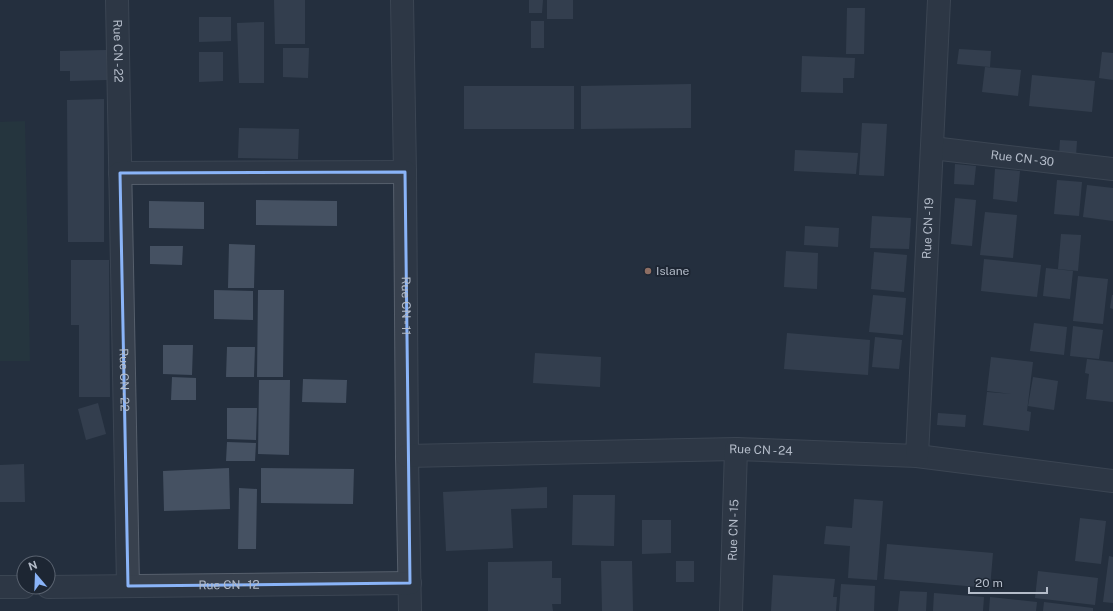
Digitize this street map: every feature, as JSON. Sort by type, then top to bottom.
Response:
[{"type":"street","name":"Rue CN - 22","points":[[117,0],[128,586]]},
{"type":"street","name":"Rue CN - 11","points":[[402,0],[410,611]]},
{"type":"street","name":"Rue CN - 19","points":[[917,456],[939,0]]},
{"type":"street","name":"Rue CN - 30","points":[[932,148],[1113,169]]},
{"type":"street","points":[[120,173],[405,172]]},
{"type":"street","name":"Rue CN - 24","points":[[407,456],[736,449],[917,456],[1113,480]]},
{"type":"street","name":"Rue CN - 15","points":[[731,611],[736,449]]},
{"type":"street","name":"Rue CN - 12","points":[[56,587],[410,583]]},
{"type":"street","points":[[0,587],[16,587]]},
{"type":"highlighted area","points":[[405,172],[410,583],[128,586],[120,173]]},
{"type":"green space","points":[[25,121],[30,361],[0,361],[0,122]]},
{"type":"building","points":[[274,0],[305,0],[305,44],[275,44]]},
{"type":"building","points":[[529,0],[543,0],[542,13],[529,13]]},
{"type":"building","points":[[547,0],[573,0],[573,19],[547,19]]},
{"type":"building","points":[[847,8],[865,8],[864,54],[846,54]]},
{"type":"building","points":[[199,17],[231,17],[231,41],[199,42]]},
{"type":"building","points":[[531,21],[544,21],[544,48],[531,48]]},
{"type":"building","points":[[264,22],[264,83],[239,83],[237,23]]},
{"type":"building","points":[[283,48],[309,48],[308,78],[283,77]]},
{"type":"building","points":[[959,49],[991,51],[990,67],[957,64]]},
{"type":"building","points":[[106,50],[107,80],[70,81],[70,71],[60,71],[60,51]]},
{"type":"building","points":[[199,52],[223,52],[223,81],[199,82]]},
{"type":"building","points":[[1102,52],[1113,53],[1113,80],[1099,78]]},
{"type":"building","points":[[802,56],[855,58],[854,78],[843,78],[843,93],[801,92]]},
{"type":"building","points":[[985,67],[1021,70],[1018,96],[982,92]]},
{"type":"building","points":[[1032,75],[1095,81],[1092,112],[1029,106]]},
{"type":"building","points":[[691,84],[691,128],[581,129],[581,86]]},
{"type":"building","points":[[464,86],[574,86],[574,129],[464,129]]},
{"type":"building","points":[[104,99],[104,242],[68,242],[67,100]]},
{"type":"building","points":[[862,123],[887,124],[884,176],[859,175]]},
{"type":"building","points":[[239,128],[299,129],[298,159],[238,158]]},
{"type":"building","points":[[1060,140],[1077,141],[1076,156],[1059,155]]},
{"type":"building","points":[[795,150],[858,153],[856,174],[794,171]]},
{"type":"building","points":[[955,164],[976,166],[974,185],[954,184]]},
{"type":"building","points":[[995,169],[1020,171],[1017,202],[993,199]]},
{"type":"building","points":[[1057,180],[1082,182],[1079,216],[1054,214]]},
{"type":"building","points":[[1087,185],[1113,188],[1113,221],[1083,217]]},
{"type":"building","points":[[955,198],[976,200],[972,246],[951,244]]},
{"type":"building","points":[[256,200],[337,201],[337,226],[256,225]]},
{"type":"building","points":[[149,201],[204,202],[204,229],[149,228]]},
{"type":"building","points":[[985,212],[1017,215],[1013,258],[980,255]]},
{"type":"building","points":[[872,216],[911,218],[909,249],[870,248]]},
{"type":"building","points":[[805,226],[839,228],[838,247],[804,245]]},
{"type":"building","points":[[1061,234],[1081,235],[1078,271],[1058,269]]},
{"type":"building","points":[[229,244],[255,245],[254,288],[228,288]]},
{"type":"building","points":[[150,246],[183,246],[182,265],[150,264]]},
{"type":"building","points":[[786,251],[818,253],[817,289],[784,287]]},
{"type":"building","points":[[874,252],[907,255],[904,292],[871,289]]},
{"type":"building","points":[[984,259],[1041,265],[1037,297],[981,291]]},
{"type":"building","points":[[71,260],[109,260],[110,397],[79,397],[79,325],[71,325]]},
{"type":"building","points":[[1046,268],[1073,271],[1070,299],[1043,296]]},
{"type":"building","points":[[1078,276],[1108,279],[1103,324],[1073,321]]},
{"type":"building","points":[[214,290],[253,291],[253,320],[214,319]]},
{"type":"building","points":[[258,290],[284,290],[283,377],[257,377]]},
{"type":"building","points":[[873,295],[906,298],[903,335],[869,332]]},
{"type":"building","points":[[1113,295],[1113,309],[1110,308]]},
{"type":"building","points":[[1034,323],[1067,327],[1064,355],[1030,351]]},
{"type":"building","points":[[1073,326],[1103,330],[1099,359],[1070,356]]},
{"type":"building","points":[[787,333],[870,340],[868,375],[784,369]]},
{"type":"building","points":[[875,337],[902,340],[899,369],[872,367]]},
{"type":"building","points":[[163,345],[193,345],[192,375],[163,374]]},
{"type":"building","points":[[227,347],[255,347],[254,377],[226,377]]},
{"type":"building","points":[[535,353],[601,357],[600,387],[533,383]]},
{"type":"building","points":[[991,357],[1033,362],[1027,411],[1031,412],[1029,431],[983,425],[987,392],[1012,394],[987,391]]},
{"type":"building","points":[[1087,359],[1113,362],[1113,402],[1086,399],[1089,374],[1085,373]]},
{"type":"building","points":[[172,377],[196,378],[196,400],[171,400]]},
{"type":"building","points":[[1033,377],[1058,381],[1054,410],[1028,406]]},
{"type":"building","points":[[303,379],[347,380],[346,403],[302,402]]},
{"type":"building","points":[[259,380],[290,380],[289,455],[258,454]]},
{"type":"building","points":[[98,403],[106,434],[86,440],[78,409]]},
{"type":"building","points":[[227,408],[257,408],[256,440],[227,439]]},
{"type":"building","points":[[938,413],[966,415],[965,427],[937,425]]},
{"type":"building","points":[[227,442],[256,443],[255,461],[226,461]]},
{"type":"building","points":[[24,464],[25,502],[0,502],[0,465]]},
{"type":"building","points":[[229,468],[230,509],[164,511],[163,471]]},
{"type":"building","points":[[261,468],[354,469],[353,504],[261,503]]},
{"type":"building","points":[[547,487],[547,508],[511,509],[513,548],[446,551],[443,492]]},
{"type":"building","points":[[239,488],[257,489],[256,549],[238,549]]},
{"type":"building","points":[[573,495],[615,495],[614,546],[572,545]]},
{"type":"building","points":[[854,499],[883,501],[877,580],[848,578],[850,546],[824,544],[826,526],[852,528]]},
{"type":"building","points":[[1080,518],[1106,521],[1101,564],[1075,561]]},
{"type":"building","points":[[642,520],[671,520],[671,553],[642,554]]},
{"type":"building","points":[[887,544],[993,553],[990,588],[884,579]]},
{"type":"building","points":[[1109,556],[1113,557],[1113,603],[1103,602]]},
{"type":"building","points":[[552,561],[552,578],[561,578],[561,604],[552,604],[553,611],[488,611],[488,562]]},
{"type":"building","points":[[601,561],[632,561],[633,611],[602,611]]},
{"type":"building","points":[[676,561],[694,561],[694,582],[676,582]]},
{"type":"building","points":[[1038,571],[1098,578],[1095,605],[1035,598]]},
{"type":"building","points":[[773,575],[835,579],[833,597],[837,597],[836,611],[771,611]]},
{"type":"building","points":[[841,584],[875,586],[874,611],[839,611]]},
{"type":"building","points":[[900,591],[927,592],[926,611],[898,611]]},
{"type":"building","points":[[934,593],[984,597],[983,611],[933,611]]},
{"type":"building","points":[[990,597],[1037,602],[1036,611],[989,611]]},
{"type":"building","points":[[1044,602],[1093,608],[1093,611],[1043,611]]},
{"type":"place","name":"Islane","points":[[648,271]]}]
